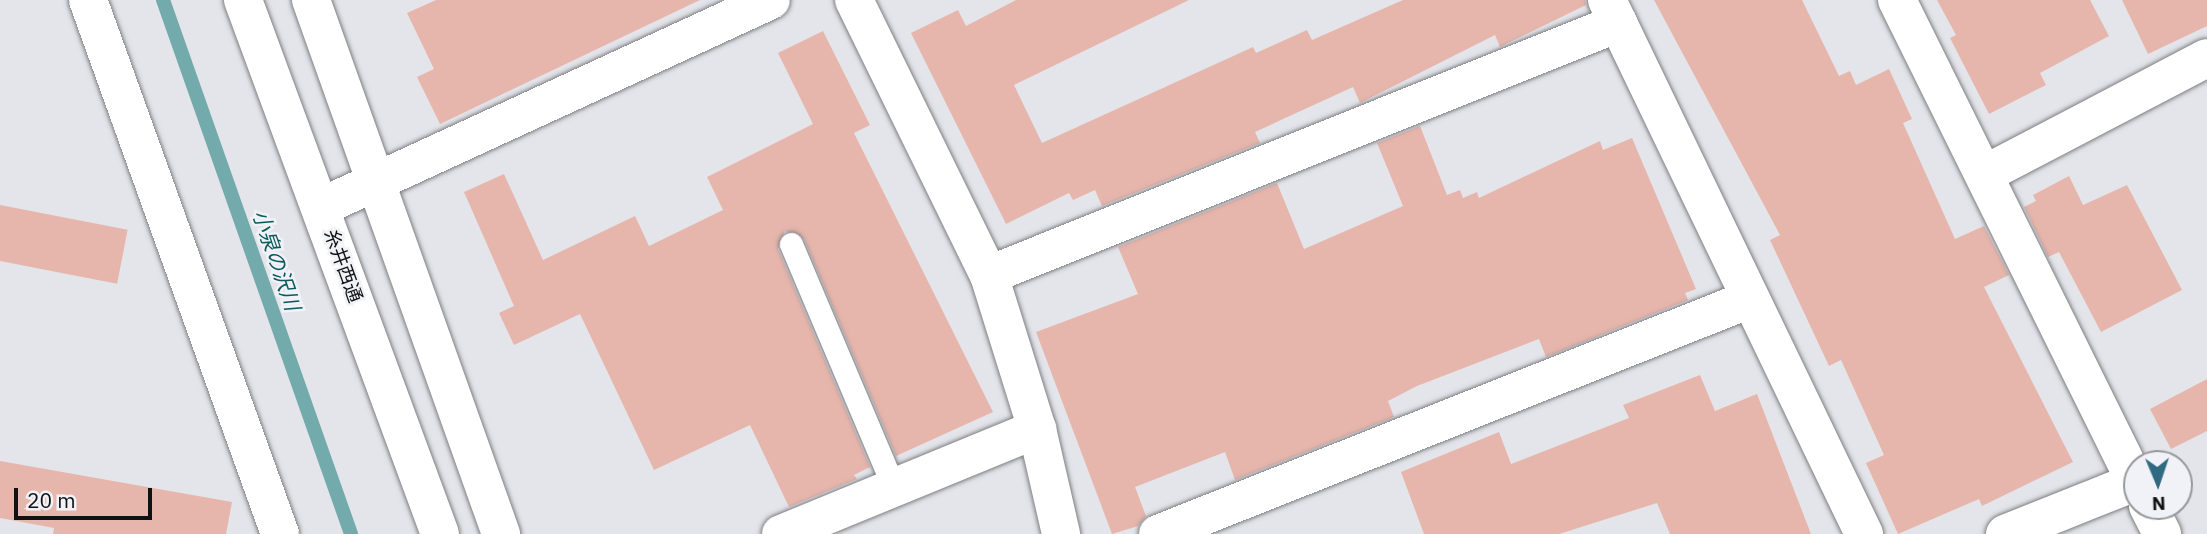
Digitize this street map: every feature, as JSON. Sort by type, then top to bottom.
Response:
[{"type":"street","points":[[88,0],[280,534]]},
{"type":"street","name":"糸井西通","points":[[243,0],[440,534]]},
{"type":"street","points":[[311,0],[501,534]]},
{"type":"street","points":[[854,0],[989,275],[1037,429],[1061,534]]},
{"type":"street","points":[[1897,0],[2123,456]]},
{"type":"street","points":[[321,206],[748,5]]},
{"type":"street","points":[[989,275],[1612,11],[1864,534]]},
{"type":"street","points":[[1985,174],[2207,58]]},
{"type":"street","points":[[1158,534],[1750,299]]},
{"type":"street","points":[[780,534],[1037,429]]},
{"type":"street","points":[[2006,534],[2123,496]]},
{"type":"lane","points":[[791,244],[894,488]]},
{"type":"building","points":[[436,0],[700,0],[440,124],[417,77],[434,69],[407,13]]},
{"type":"building","points":[[1016,0],[1189,0],[1014,85],[1042,143],[1253,47],[1256,53],[1307,30],[1312,40],[1403,0],[1585,0],[1586,5],[1500,47],[1495,35],[1360,103],[1353,87],[1255,132],[1260,143],[1102,206],[1095,190],[1073,200],[1069,193],[1006,224],[911,33],[958,10],[966,26]]},
{"type":"building","points":[[1654,0],[1802,0],[1839,76],[1850,71],[1856,85],[1889,69],[1912,119],[1903,123],[1955,239],[1984,226],[2009,275],[1984,287],[2073,462],[1982,506],[1979,499],[1898,534],[1866,463],[1884,455],[1841,360],[1829,366],[1770,240],[1780,235]]},
{"type":"building","points":[[1937,0],[2090,0],[2109,36],[2040,73],[2046,85],[1989,114],[1950,38],[1956,35]]},
{"type":"building","points":[[2122,0],[2207,0],[2207,26],[2148,54]]},
{"type":"building","points":[[823,31],[870,125],[854,133],[993,412],[896,456],[804,239],[785,231],[778,249],[870,467],[854,475],[857,479],[789,507],[750,425],[654,470],[580,314],[514,345],[499,313],[514,306],[464,192],[504,174],[543,260],[635,216],[649,246],[723,210],[707,177],[813,124],[778,53]]},
{"type":"building","points":[[1420,126],[1447,195],[1460,190],[1463,198],[1477,192],[1479,198],[1600,141],[1603,150],[1632,138],[1696,289],[1685,293],[1688,300],[1546,357],[1539,339],[1417,386],[1388,401],[1394,417],[1235,480],[1225,452],[1135,487],[1146,516],[1138,526],[1112,534],[1036,332],[1138,294],[1118,247],[1277,183],[1304,249],[1403,206],[1377,143]]},
{"type":"building","points":[[2069,176],[2083,205],[2127,185],[2182,290],[2101,332],[2059,252],[2048,257],[2024,207],[2036,201],[2033,195]]},
{"type":"building","points":[[0,205],[128,230],[117,284],[0,261]]},
{"type":"building","points":[[1700,375],[1715,411],[1757,394],[1811,534],[1670,534],[1657,503],[1559,534],[1424,534],[1401,472],[1499,432],[1511,464],[1629,418],[1623,405]]},
{"type":"building","points":[[2207,379],[2207,431],[2171,449],[2150,409]]},
{"type":"building","points":[[0,461],[232,502],[226,534],[53,534],[54,528],[0,518]]},
{"type":"waterway","name":"小泉の沢川","points":[[163,0],[351,534]]}]
